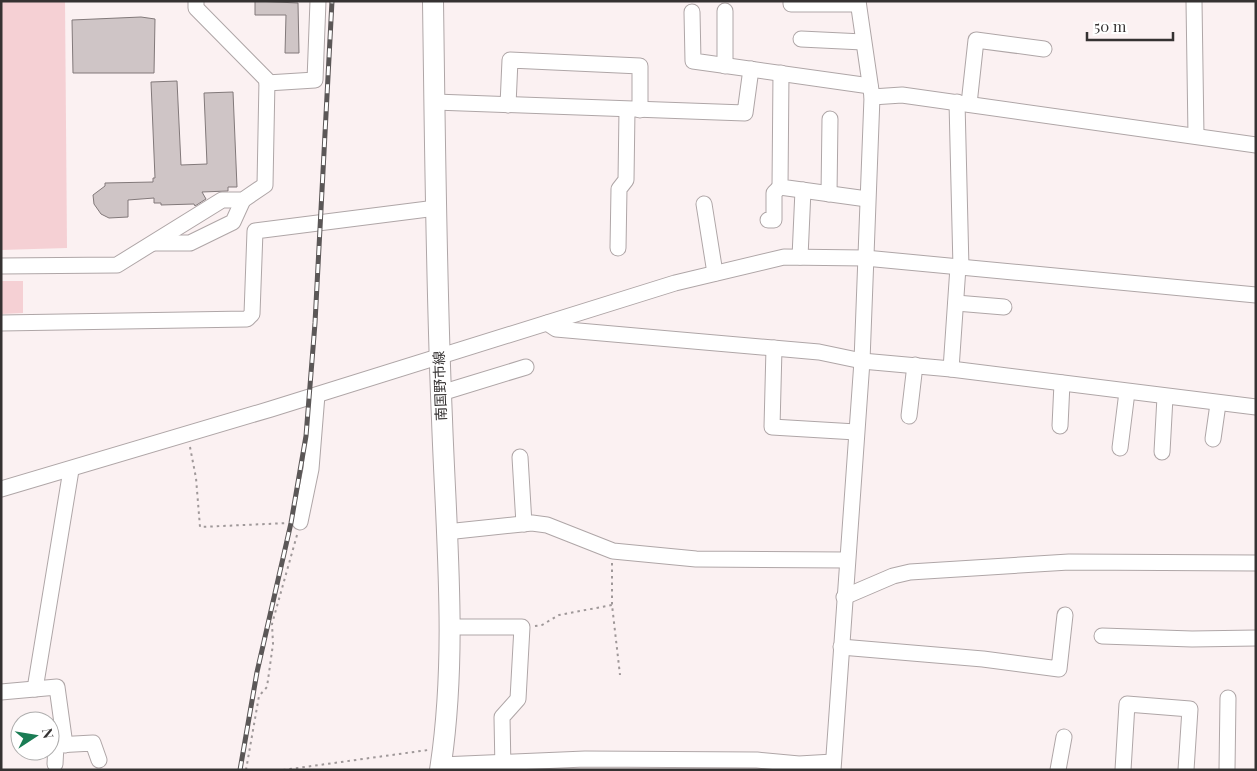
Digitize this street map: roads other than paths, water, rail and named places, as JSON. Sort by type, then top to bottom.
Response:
[{"type":"main road","name":"南国野市線","points":[[433,1],[439,356],[449,627],[441,761]]},
{"type":"street","points":[[196,1],[196,8],[267,80],[273,83],[315,80],[318,1]]},
{"type":"street","points":[[441,761],[503,766],[648,758],[757,760],[833,766],[846,560],[862,361],[871,92],[858,3],[791,4],[791,1]]},
{"type":"street","points":[[1194,1],[1196,136]]},
{"type":"street","points":[[725,11],[725,66]]},
{"type":"street","points":[[692,12],[693,61],[781,73],[871,92],[963,103],[1256,145]]},
{"type":"street","points":[[801,39],[863,42]]},
{"type":"street","points":[[951,369],[960,267],[963,103],[976,40],[1044,49]]},
{"type":"street","points":[[508,105],[510,60],[640,66],[626,180],[619,189],[618,248]]},
{"type":"street","points":[[435,102],[745,114],[751,69]]},
{"type":"street","points":[[768,220],[774,220],[774,193],[780,187],[781,73]]},
{"type":"street","points":[[153,243],[190,243],[233,222],[243,200],[265,185],[267,179],[273,83]]},
{"type":"street","points":[[829,194],[830,119]]},
{"type":"street","points":[[780,187],[867,199]]},
{"type":"street","points":[[800,257],[803,190]]},
{"type":"street","points":[[1,266],[118,265],[222,200],[243,200]]},
{"type":"street","points":[[704,204],[714,273]]},
{"type":"street","points":[[1,323],[247,318],[252,314],[255,232],[436,208]]},
{"type":"street","points":[[1,489],[71,470],[317,395],[675,283],[784,257],[865,258],[1256,295]]},
{"type":"street","points":[[956,302],[1004,307]]},
{"type":"street","points":[[547,323],[556,329],[819,352],[862,361],[951,369],[1218,404],[1256,407]]},
{"type":"street","points":[[774,348],[772,427],[856,432]]},
{"type":"street","points":[[909,416],[914,365]]},
{"type":"street","points":[[441,393],[526,367]]},
{"type":"street","points":[[1060,426],[1062,383]]},
{"type":"street","points":[[1120,448],[1126,392]]},
{"type":"street","points":[[300,522],[311,469],[317,395]]},
{"type":"street","points":[[1162,452],[1165,397]]},
{"type":"street","points":[[1213,439],[1218,404]]},
{"type":"street","points":[[520,457],[524,524]]},
{"type":"street","points":[[35,689],[71,470]]},
{"type":"street","points":[[446,532],[524,524],[547,525],[612,551],[696,558],[846,560]]},
{"type":"street","points":[[844,597],[893,576],[910,572],[1069,562],[1256,563]]},
{"type":"street","points":[[841,646],[983,659],[1059,669],[1066,615]]},
{"type":"street","points":[[449,627],[522,627],[518,699],[502,717],[503,766]]},
{"type":"street","points":[[1102,636],[1192,639],[1256,638]]},
{"type":"street","points":[[1,692],[57,687],[65,745]]},
{"type":"street","points":[[1123,770],[1126,704],[1190,710],[1186,770]]},
{"type":"street","points":[[1227,770],[1232,707]]},
{"type":"street","points":[[1058,770],[1064,737]]},
{"type":"street","points":[[56,764],[56,745],[93,743],[99,760]]},
{"type":"railway","points":[[240,770],[257,672],[291,523],[306,436],[315,323],[332,1]]}]
